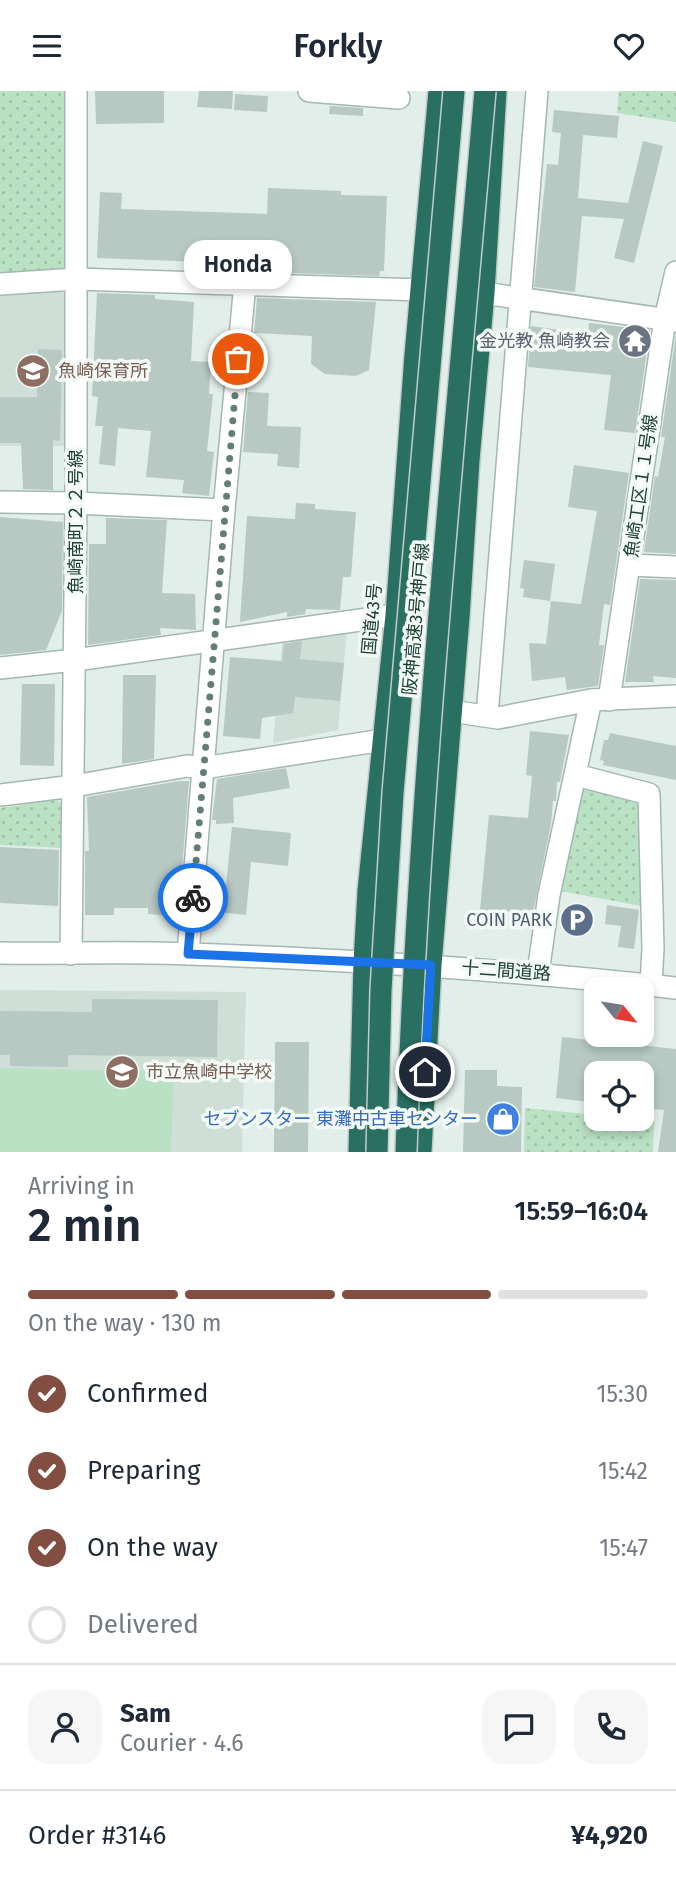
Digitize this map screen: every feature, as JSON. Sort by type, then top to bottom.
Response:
[{"type":"highway","name":"国道43号","points":[[359,1152],[364,963],[370,867],[396,615],[439,91]]},
{"type":"highway","name":"阪神高速3号神戸線","points":[[376,1152],[381,990],[393,793],[454,91]]},
{"type":"highway","name":"阪神高速3号神戸線","points":[[406,1152],[411,991],[423,809],[485,91]]},
{"type":"highway","points":[[482,118],[493,91]]},
{"type":"highway","points":[[421,1152],[431,965],[484,293],[493,91]]},
{"type":"street","name":"魚崎南町２２号線","points":[[71,954],[76,503],[76,91]]},
{"type":"street","points":[[309,91],[399,98]]},
{"type":"street","points":[[488,704],[537,91]]},
{"type":"street","name":"魚崎工区１１号線","points":[[538,972],[549,895],[576,775],[600,700],[630,565],[671,320],[676,272]]},
{"type":"street","points":[[0,284],[76,279],[422,290]]},
{"type":"street","points":[[188,954],[244,283]]},
{"type":"street","points":[[484,293],[671,320]]},
{"type":"street","points":[[0,502],[224,510]]},
{"type":"street","points":[[630,565],[676,567]]},
{"type":"street","points":[[0,668],[396,615]]},
{"type":"street","points":[[451,711],[498,718],[600,700],[676,696]]},
{"type":"street","points":[[0,795],[74,786],[187,766],[203,768],[383,740]]},
{"type":"street","points":[[576,775],[649,795],[651,977]]},
{"type":"street","name":"十二間道路","points":[[0,953],[188,954],[431,965],[584,977]]},
{"type":"street","name":"十二間道路","points":[[654,985],[676,988]]},
{"type":"shaded area","name":"魚崎保育所","points":[[59,290],[68,297],[65,446],[0,446],[0,295]]},
{"type":"shaded area","points":[[347,629],[338,730],[273,743],[283,636]]},
{"type":"shaded area","name":"市立魚崎中学校","points":[[0,990],[246,992],[242,1152],[0,1152]]},
{"type":"green space","points":[[0,91],[67,91],[67,261],[61,274],[0,278]]},
{"type":"green space","points":[[619,91],[676,91],[676,122],[617,113]]},
{"type":"green space","points":[[583,783],[641,799],[641,906],[555,890]]},
{"type":"green space","points":[[56,800],[63,805],[62,848],[0,845],[0,808]]},
{"type":"green space","points":[[0,1068],[174,1072],[171,1152],[0,1152]]},
{"type":"green space","points":[[525,1108],[584,1114],[584,1131],[654,1131],[653,1152],[524,1152]]},
{"type":"building","points":[[95,91],[164,91],[164,123],[96,124]]},
{"type":"building","points":[[199,91],[233,91],[232,109],[197,107]]},
{"type":"building","points":[[235,94],[268,96],[267,112],[234,110]]},
{"type":"building","points":[[330,106],[363,108],[363,116],[329,114]]},
{"type":"building","points":[[554,110],[619,116],[617,138],[583,135],[578,198],[628,203],[643,141],[663,146],[634,263],[614,258],[624,219],[582,216],[575,292],[534,287],[547,164],[558,165],[561,133],[552,132]]},
{"type":"building","points":[[268,188],[387,196],[384,271],[380,271],[379,276],[257,272],[257,264],[97,258],[100,192],[122,193],[121,209],[267,214]]},
{"type":"building","points":[[97,293],[155,295],[155,299],[194,302],[191,361],[211,362],[209,394],[213,394],[207,451],[214,452],[209,496],[182,493],[184,480],[146,477],[151,431],[118,428],[115,466],[99,464],[103,426],[95,426],[98,397],[92,396]]},
{"type":"building","points":[[257,298],[376,302],[369,370],[356,376],[325,374],[311,364],[312,336],[254,333]]},
{"type":"building","points":[[589,323],[650,330],[635,433],[604,430],[611,375],[528,367],[531,326],[588,334]]},
{"type":"building","points":[[676,334],[676,554],[644,552],[655,476],[658,477],[665,437],[661,437]]},
{"type":"building","points":[[38,349],[62,350],[60,441],[53,440],[53,490],[23,489],[21,443],[0,443],[0,397],[37,397]]},
{"type":"building","points":[[248,392],[269,393],[267,426],[301,427],[299,468],[277,466],[278,454],[243,452]]},
{"type":"building","points":[[574,465],[629,473],[610,605],[604,604],[599,645],[604,645],[598,686],[567,690],[565,677],[532,681],[529,643],[546,644],[551,601],[581,604],[597,511],[568,507]]},
{"type":"building","points":[[296,503],[315,504],[315,509],[356,512],[351,577],[343,577],[340,610],[306,609],[305,614],[287,617],[287,612],[240,622],[247,516],[295,519]]},
{"type":"building","points":[[0,517],[63,522],[62,611],[46,650],[0,655]]},
{"type":"building","points":[[106,518],[167,520],[162,593],[195,594],[196,630],[160,628],[161,635],[88,645],[89,544],[106,544]]},
{"type":"building","points":[[524,560],[555,564],[550,601],[523,597],[524,589],[520,588]]},
{"type":"building","points":[[640,579],[676,580],[676,678],[653,676],[654,682],[625,682]]},
{"type":"building","points":[[302,641],[300,659],[344,663],[340,701],[295,697],[293,713],[262,718],[260,739],[223,736],[230,657],[282,661],[284,644]]},
{"type":"building","points":[[123,675],[156,675],[154,759],[122,764]]},
{"type":"building","points":[[22,684],[55,684],[54,766],[20,765]]},
{"type":"building","points":[[530,731],[569,735],[560,782],[557,782],[556,801],[553,801],[533,913],[480,910],[489,815],[528,818],[532,776],[526,775]]},
{"type":"building","points":[[610,733],[676,746],[676,780],[603,765],[604,761],[600,760],[604,740],[608,740]]},
{"type":"building","points":[[286,768],[290,788],[233,798],[234,823],[216,824],[216,820],[212,820],[217,779]]},
{"type":"building","points":[[189,781],[180,894],[177,893],[175,916],[148,914],[148,908],[114,908],[114,915],[85,915],[85,851],[89,851],[87,797]]},
{"type":"building","points":[[232,827],[291,833],[288,866],[251,862],[246,915],[209,911],[213,884],[226,885]]},
{"type":"building","points":[[0,847],[59,850],[58,906],[0,903]]},
{"type":"building","points":[[607,905],[639,910],[634,949],[618,947],[621,926],[605,924]]},
{"type":"building","points":[[92,999],[218,1000],[217,1057],[68,1055],[68,1067],[10,1066],[10,1055],[0,1055],[0,1011],[92,1012]]},
{"type":"building","points":[[562,1037],[584,1039],[584,1047],[676,1049],[676,1152],[658,1152],[664,1110],[654,1109],[654,1061],[584,1061],[584,1101],[556,1098]]},
{"type":"building","points":[[275,1042],[309,1042],[308,1152],[274,1152]]},
{"type":"building","points":[[465,1070],[497,1070],[497,1086],[522,1087],[521,1152],[463,1152]]},
{"type":"way so far","points":[[193,898],[238,359]]},
{"type":"place","name":"金光教 魚崎教会","points":[[635,341]]},
{"type":"place","name":"Honda","points":[[238,359]]},
{"type":"place","name":"魚崎保育所","points":[[33,371]]},
{"type":"place","name":"COIN PARK","points":[[577,920]]},
{"type":"place","name":"市立魚崎中学校","points":[[122,1072]]},
{"type":"place","name":"セブンスター 東灘中古車センター","points":[[503,1119]]},
{"type":"route","points":[[193,898],[188,954],[431,965],[425,1072]]}]
